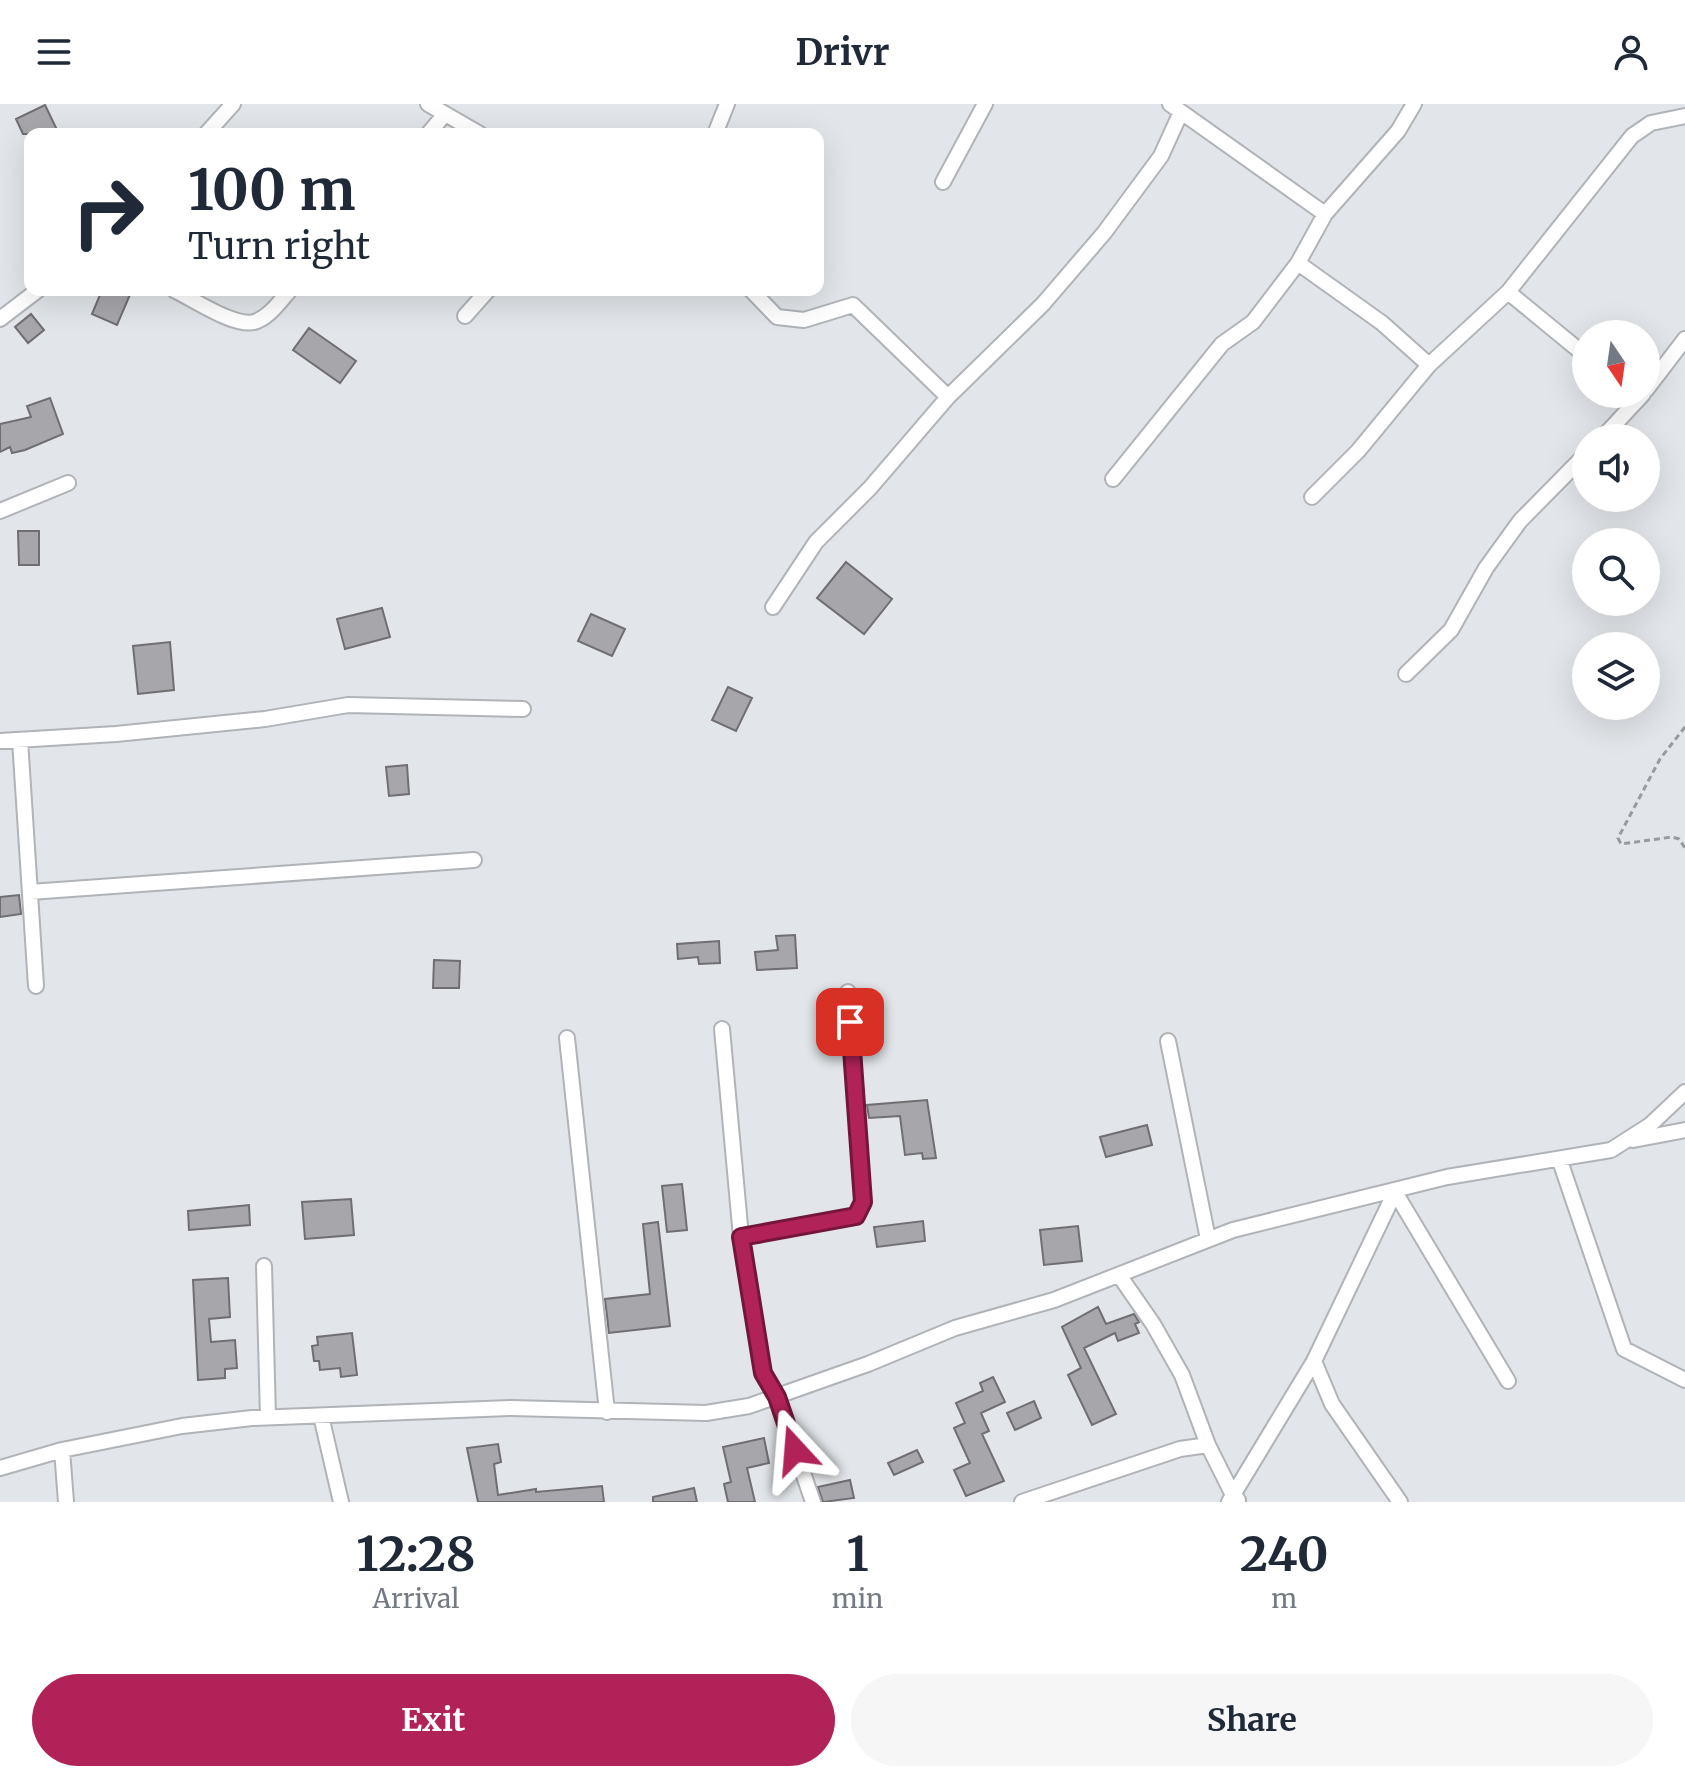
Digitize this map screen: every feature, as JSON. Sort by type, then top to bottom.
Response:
[{"type":"street","points":[[211,128],[233,104]]},
{"type":"street","points":[[428,104],[470,128]]},
{"type":"street","points":[[717,128],[727,104]]},
{"type":"street","points":[[943,182],[985,104]]},
{"type":"street","points":[[1113,479],[1215,352],[1253,322],[1298,263],[1325,214],[1398,131],[1414,104]]},
{"type":"street","points":[[773,607],[816,542],[870,488],[948,397],[1043,304],[1104,233],[1161,156],[1176,108],[1325,214]]},
{"type":"street","points":[[433,128],[445,114]]},
{"type":"street","points":[[1312,497],[1358,451],[1429,365],[1508,292],[1632,136],[1651,123],[1685,116]]},
{"type":"street","points":[[1298,263],[1382,323],[1429,365]]},
{"type":"street","points":[[1508,292],[1572,345]]},
{"type":"street","points":[[0,319],[30,296]]},
{"type":"street","points":[[186,296],[235,321],[248,323],[268,314],[284,296]]},
{"type":"street","points":[[465,316],[483,296]]},
{"type":"street","points":[[757,296],[777,317],[804,320],[853,305],[948,397]]},
{"type":"street","points":[[1660,369],[1685,339]]},
{"type":"street","points":[[1614,424],[1628,408]]},
{"type":"street","points":[[1406,674],[1451,630],[1486,568],[1520,521],[1572,468]]},
{"type":"street","points":[[0,511],[68,483]]},
{"type":"street","points":[[0,741],[265,719],[348,705],[523,709]]},
{"type":"street","points":[[20,740],[36,986]]},
{"type":"street","points":[[30,892],[474,860]]},
{"type":"street","points":[[741,1237],[834,1223],[856,1216],[863,1202],[848,992]]},
{"type":"street","points":[[722,1029],[741,1237],[763,1373],[777,1397],[813,1502]]},
{"type":"street","points":[[567,1038],[607,1412]]},
{"type":"street","points":[[1168,1041],[1208,1239]]},
{"type":"street","points":[[0,1468],[62,1450],[182,1426],[268,1417],[511,1408],[706,1413],[749,1406],[868,1364],[927,1338],[1054,1300],[1208,1239],[1447,1177],[1560,1161],[1611,1150],[1629,1141],[1685,1092]]},
{"type":"street","points":[[1629,1141],[1685,1130]]},
{"type":"street","points":[[1560,1161],[1624,1349],[1685,1380]]},
{"type":"street","points":[[1234,1500],[1314,1361],[1395,1192]]},
{"type":"street","points":[[1395,1192],[1508,1381]]},
{"type":"street","points":[[264,1266],[268,1417]]},
{"type":"street","points":[[1119,1275],[1153,1324],[1182,1375],[1208,1445],[1234,1500]]},
{"type":"street","points":[[1314,1361],[1332,1404],[1400,1502]]},
{"type":"street","points":[[321,1416],[341,1502]]},
{"type":"street","points":[[1022,1502],[1180,1449],[1208,1445]]},
{"type":"street","points":[[62,1450],[66,1502]]},
{"type":"path","points":[[1685,727],[1660,759],[1618,838],[1621,844],[1672,837],[1679,839],[1685,848]]},
{"type":"building","points":[[45,105],[56,128],[24,128],[23,134],[16,119]]},
{"type":"building","points":[[100,296],[129,296],[117,325],[92,314]]},
{"type":"building","points":[[31,314],[44,330],[28,343],[15,327]]},
{"type":"building","points":[[309,328],[356,361],[340,383],[293,350]]},
{"type":"building","points":[[50,398],[63,434],[25,450],[12,453],[10,447],[0,452],[0,424],[31,417],[27,406]]},
{"type":"building","points":[[18,531],[39,531],[39,565],[19,565]]},
{"type":"building","points":[[846,562],[892,599],[864,634],[817,598]]},
{"type":"building","points":[[382,608],[390,637],[345,649],[337,619]]},
{"type":"building","points":[[591,614],[625,629],[612,656],[578,641]]},
{"type":"building","points":[[170,642],[174,690],[138,694],[133,646]]},
{"type":"building","points":[[728,687],[752,698],[736,731],[712,720]]},
{"type":"building","points":[[407,765],[409,794],[389,796],[386,767]]},
{"type":"building","points":[[19,895],[21,914],[0,917],[0,897]]},
{"type":"building","points":[[795,935],[797,968],[757,970],[755,952],[778,950],[776,936]]},
{"type":"building","points":[[719,941],[720,963],[699,964],[698,957],[678,959],[677,944]]},
{"type":"building","points":[[434,960],[460,961],[459,988],[433,988]]},
{"type":"building","points":[[927,1100],[936,1158],[923,1159],[922,1153],[905,1155],[900,1116],[869,1118],[867,1105]]},
{"type":"building","points":[[1147,1125],[1152,1145],[1106,1157],[1100,1137]]},
{"type":"building","points":[[682,1184],[687,1230],[667,1232],[662,1186]]},
{"type":"building","points":[[351,1199],[354,1235],[305,1239],[302,1202]]},
{"type":"building","points":[[249,1205],[250,1225],[189,1230],[188,1211]]},
{"type":"building","points":[[923,1221],[925,1241],[877,1247],[874,1227]]},
{"type":"building","points":[[658,1222],[670,1326],[609,1333],[605,1299],[650,1294],[643,1224]]},
{"type":"building","points":[[1078,1226],[1082,1261],[1044,1265],[1040,1230]]},
{"type":"building","points":[[228,1278],[230,1317],[209,1319],[211,1342],[235,1340],[237,1368],[225,1369],[225,1378],[198,1380],[193,1280]]},
{"type":"building","points":[[1098,1307],[1106,1324],[1134,1314],[1139,1322],[1135,1324],[1139,1333],[1118,1341],[1115,1333],[1084,1348],[1116,1414],[1092,1425],[1068,1375],[1081,1368],[1062,1327]]},
{"type":"building","points":[[352,1333],[357,1375],[341,1377],[340,1368],[320,1370],[319,1361],[314,1361],[312,1346],[318,1345],[317,1337]]},
{"type":"building","points":[[993,1377],[1005,1402],[981,1413],[989,1431],[982,1434],[1004,1481],[966,1496],[954,1470],[970,1463],[954,1428],[965,1423],[956,1403],[983,1391],[980,1383]]},
{"type":"building","points":[[1034,1401],[1041,1418],[1015,1430],[1007,1413]]},
{"type":"building","points":[[764,1438],[769,1463],[747,1468],[755,1502],[728,1502],[724,1484],[731,1482],[723,1447]]},
{"type":"building","points":[[498,1444],[501,1462],[494,1464],[498,1495],[536,1489],[536,1492],[602,1486],[604,1502],[478,1502],[467,1448]]},
{"type":"building","points":[[917,1450],[923,1462],[894,1475],[888,1463]]},
{"type":"building","points":[[850,1480],[854,1498],[823,1502],[818,1487]]},
{"type":"building","points":[[694,1488],[697,1502],[653,1502],[653,1497]]},
{"type":"route","points":[[795,1450],[777,1397],[763,1373],[741,1237],[834,1223],[856,1216],[863,1202],[850,1022]]}]
